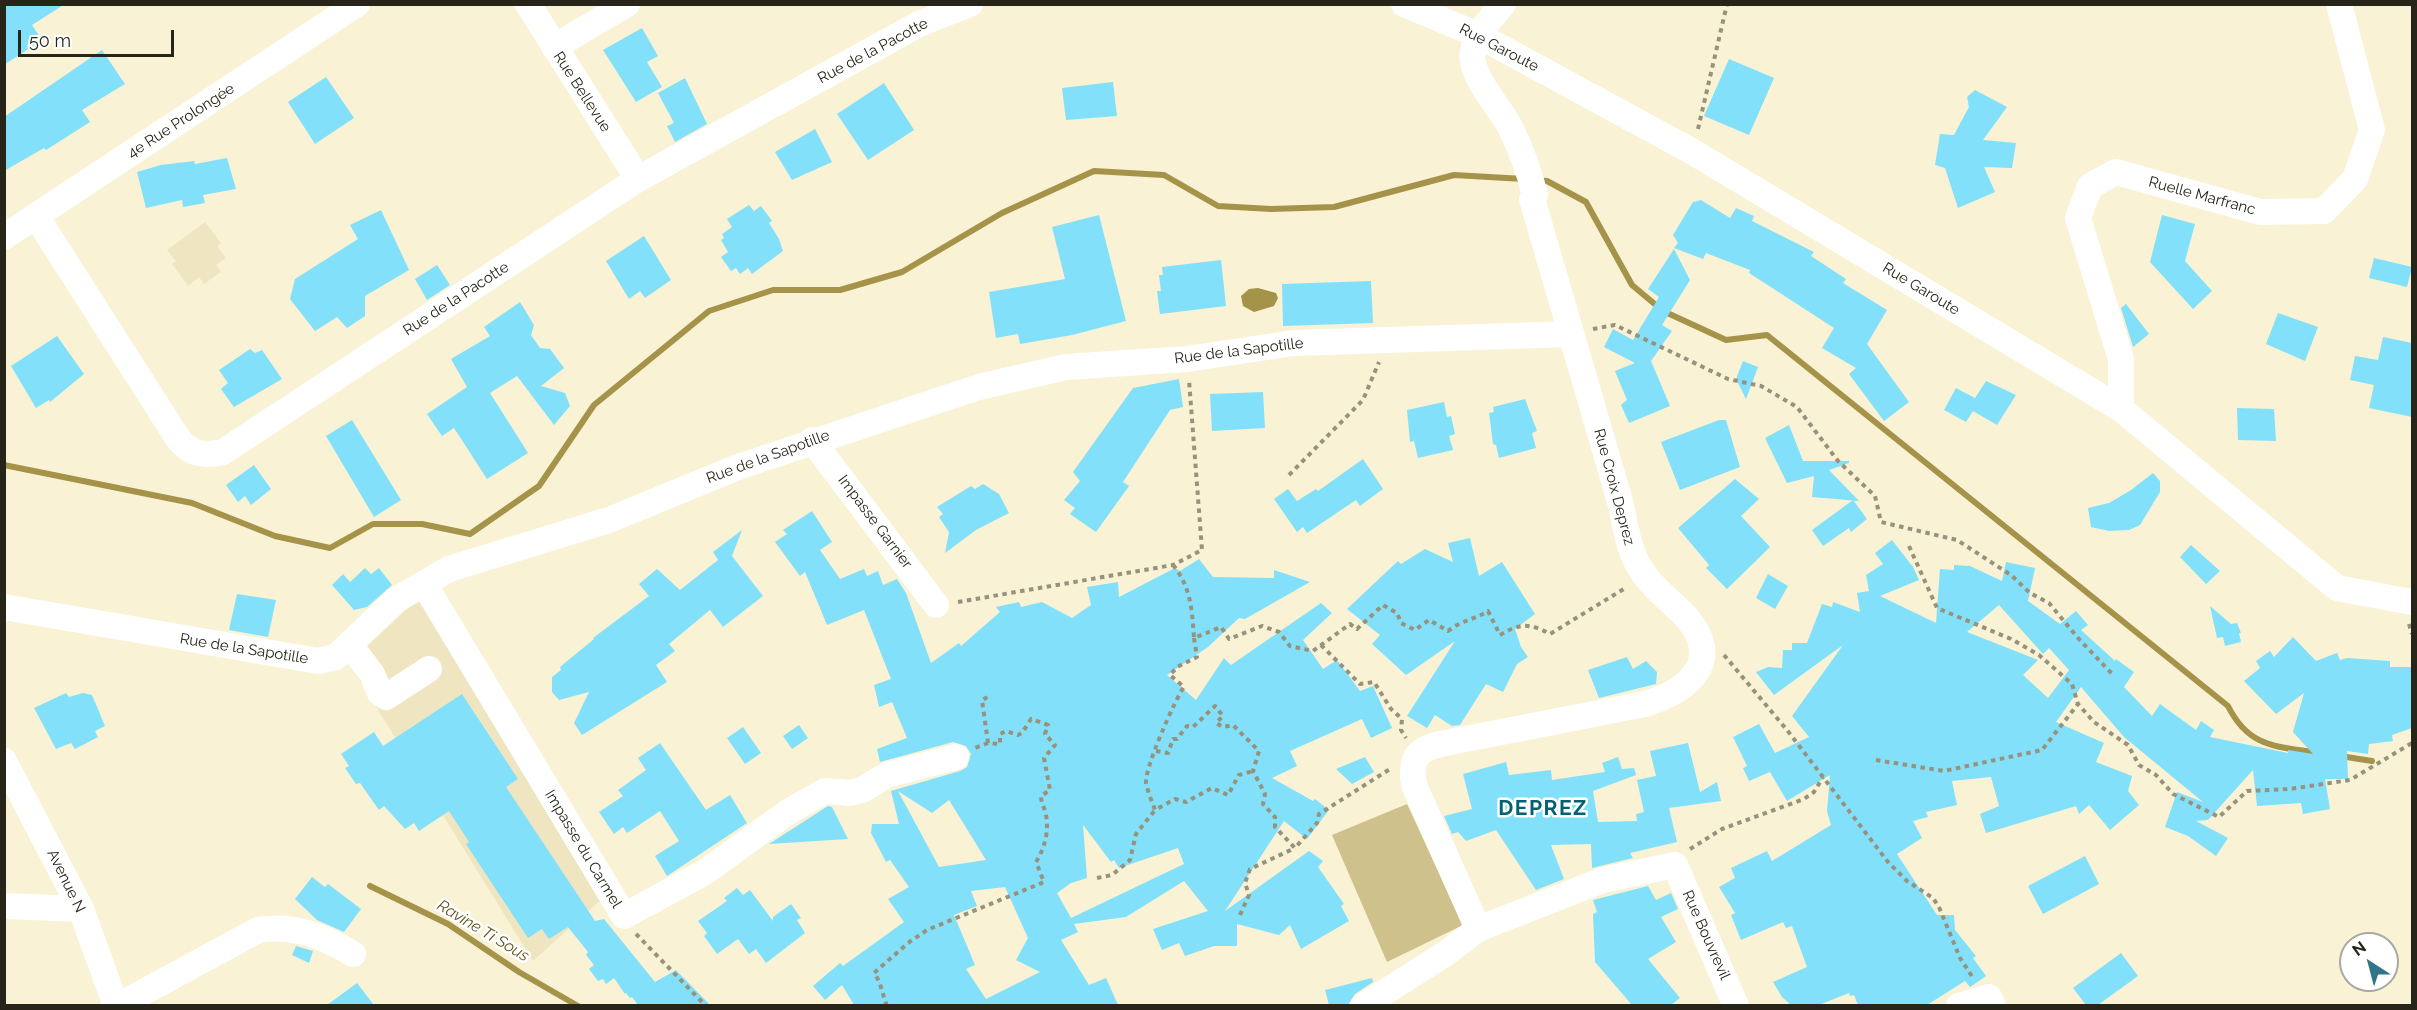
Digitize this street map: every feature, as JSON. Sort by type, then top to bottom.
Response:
[{"type":"street","name":"4e Rue Prolongée","points":[[4,237],[357,4]]},
{"type":"street","name":"Rue Bellevue","points":[[528,4],[638,178]]},
{"type":"street","points":[[554,47],[627,4]]},
{"type":"street","name":"Rue de la Pacotte","points":[[36,216],[179,440],[187,449],[199,454],[210,455],[223,452],[638,178],[919,24],[970,4]]},
{"type":"street","name":"Rue Garoute","points":[[1404,4],[1478,35],[1693,152],[2121,409],[2337,588],[2412,602]]},
{"type":"street","points":[[1478,35],[1503,4]]},
{"type":"street","name":"Ruelle Marfranc","points":[[2121,409],[2121,359],[2078,218],[2090,186],[2116,172],[2259,212],[2324,211],[2355,179],[2372,130],[2339,4]]},
{"type":"street","name":"Rue Croix Deprez","points":[[1478,35],[1472,53],[1476,73],[1510,126],[1527,163],[1535,195],[1532,199],[1621,505],[1630,548],[1644,574],[1687,618],[1700,640]]},
{"type":"street","name":"Rue de la Sapotille","points":[[4,607],[301,660],[318,661],[336,657],[396,600],[449,569],[609,520],[738,466],[979,387],[1066,367],[1187,359],[1294,343],[1388,342],[1572,334]]},
{"type":"street","name":"Impasse Garnier","points":[[812,440],[936,605]]},
{"type":"street","name":"Impasse du Carmel","points":[[424,584],[624,916],[705,872],[788,812],[825,791],[850,793],[862,790],[887,776],[956,758]]},
{"type":"street","points":[[1478,929],[1414,785],[1412,769],[1416,756],[1427,747],[1645,704],[1669,697],[1689,683],[1700,667],[1703,651],[1700,640]]},
{"type":"street","points":[[350,645],[372,674],[380,693],[386,697],[429,669]]},
{"type":"street","name":"Avenue N","points":[[4,761],[81,909],[117,1005]]},
{"type":"street","points":[[1363,1005],[1397,997],[1478,929],[1603,880],[1675,865]]},
{"type":"street","name":"Rue Bouvrevil","points":[[1675,865],[1736,1005]]},
{"type":"street","points":[[4,906],[81,909]]},
{"type":"street","points":[[117,1005],[258,930],[278,927],[325,937],[352,954]]},
{"type":"street","points":[[1959,1005],[1991,1001]]},
{"type":"path","points":[[1693,152],[1727,4]]},
{"type":"path","points":[[1572,334],[1615,325],[1728,379],[1761,386],[1797,407],[1838,461],[1875,496],[1881,522],[1957,540],[2011,575],[2030,593],[2049,603],[2114,676]]},
{"type":"path","points":[[1289,475],[1363,400],[1388,342]]},
{"type":"path","points":[[936,605],[1173,565],[1202,550],[1187,359]]},
{"type":"path","points":[[1909,546],[1937,608],[2012,639],[2039,655],[2072,684],[2078,704],[2094,722],[2128,745],[2139,765],[2156,775],[2173,794],[2219,817],[2247,791],[2290,789],[2350,780],[2412,743]]},
{"type":"path","points":[[1155,810],[1146,783],[1147,769],[1172,712],[1172,707],[1184,687],[1170,675],[1177,667],[1197,657],[1190,593],[1185,580],[1173,565]]},
{"type":"path","points":[[1194,638],[1221,627],[1229,639],[1263,627],[1279,632],[1290,645],[1312,651],[1350,624],[1357,629],[1383,605],[1397,613],[1401,624],[1415,630],[1429,620],[1448,631],[1462,620],[1478,617],[1488,611],[1500,635],[1517,625],[1540,628],[1550,634],[1644,574]]},
{"type":"path","points":[[1700,640],[1729,660],[1888,862],[1907,881],[1933,898],[1940,907],[1960,958],[1991,1001]]},
{"type":"path","points":[[1240,915],[1249,895],[1245,883],[1250,869],[1295,848],[1317,823],[1319,814],[1382,773],[1416,756],[1401,730],[1402,719],[1391,709],[1374,682],[1360,684],[1321,645]]},
{"type":"path","points":[[988,743],[982,700],[990,696]]},
{"type":"path","points":[[1876,760],[1944,771],[2042,750],[2078,704]]},
{"type":"path","points":[[1156,751],[1168,753],[1173,739],[1177,739],[1187,726],[1193,727],[1215,706],[1223,716],[1216,723],[1223,728],[1233,725],[1259,751],[1253,771],[1265,794],[1263,804],[1275,817],[1275,827],[1295,848]]},
{"type":"path","points":[[887,1005],[882,994],[882,985],[874,973],[908,943],[927,930],[1044,882],[1036,861],[1047,843],[1046,815],[1041,796],[1050,790],[1044,758],[1055,746],[1045,734],[1048,725],[1030,719],[1022,733],[1018,735],[1006,731],[1000,734],[1000,744],[988,743],[956,758]]},
{"type":"path","points":[[1097,878],[1112,874],[1130,860],[1136,834],[1155,810],[1175,800],[1186,802],[1212,788],[1228,795],[1239,775],[1253,771]]},
{"type":"path","points":[[1675,865],[1693,847],[1722,829],[1804,799],[1814,792],[1822,777]]},
{"type":"path","points":[[624,916],[630,928],[706,1005]]},
{"type":"shaded area","points":[[205,222],[221,243],[217,246],[226,258],[216,265],[221,272],[204,284],[199,277],[188,286],[172,264],[176,261],[167,250]]},
{"type":"shaded area","points":[[1258,288],[1276,293],[1278,298],[1274,306],[1254,312],[1243,306],[1241,296],[1249,289]]},
{"type":"shaded area","points":[[418,599],[602,899],[533,961],[349,663]]},
{"type":"shaded area","points":[[1407,804],[1463,925],[1387,962],[1332,835]]},
{"type":"building","points":[[4,4],[65,4],[32,25],[42,40],[4,65]]},
{"type":"building","points":[[642,28],[658,56],[647,62],[662,87],[636,102],[603,50]]},
{"type":"building","points":[[102,50],[125,84],[82,110],[90,122],[46,150],[44,148],[4,171],[4,117]]},
{"type":"building","points":[[1729,59],[1774,78],[1749,135],[1704,116]]},
{"type":"building","points":[[326,77],[354,118],[315,144],[288,102]]},
{"type":"building","points":[[685,78],[707,124],[675,142],[667,126],[674,123],[658,93]]},
{"type":"building","points":[[1113,82],[1117,116],[1066,120],[1062,88]]},
{"type":"building","points":[[884,83],[914,130],[868,160],[837,114]]},
{"type":"building","points":[[1975,90],[2007,107],[1983,140],[2016,143],[2012,168],[1984,167],[1995,192],[1958,208],[1945,168],[1935,165],[1940,134],[1954,135],[1969,107],[1967,97]]},
{"type":"building","points":[[815,129],[832,162],[792,180],[775,152]]},
{"type":"building","points":[[227,158],[236,189],[203,195],[205,203],[183,207],[182,200],[146,208],[137,172],[161,165],[194,161],[195,164]]},
{"type":"building","points":[[1701,200],[1730,218],[1736,208],[1754,216],[1752,221],[1814,252],[1811,256],[1846,279],[1843,283],[1887,310],[1867,344],[1909,402],[1884,421],[1849,374],[1856,368],[1822,348],[1834,328],[1749,273],[1750,270],[1706,253],[1703,259],[1674,248],[1678,243],[1673,235],[1693,202]]},
{"type":"building","points":[[749,205],[754,211],[761,206],[772,221],[769,223],[783,251],[752,274],[748,268],[740,274],[736,268],[731,271],[721,257],[728,252],[721,240],[724,238],[722,234],[732,227],[727,219]]},
{"type":"building","points":[[381,210],[409,270],[365,296],[365,316],[347,328],[337,317],[315,331],[290,299],[295,279],[358,239],[350,225]]},
{"type":"building","points":[[1099,215],[1126,321],[1072,335],[1020,344],[1018,334],[996,338],[989,292],[1065,279],[1052,227]]},
{"type":"building","points":[[2162,215],[2195,224],[2185,261],[2212,291],[2193,309],[2150,262]]},
{"type":"building","points":[[644,236],[671,280],[645,298],[640,291],[629,299],[606,261]]},
{"type":"building","points":[[1674,249],[1690,280],[1662,325],[1672,331],[1651,361],[1670,406],[1629,423],[1621,405],[1627,400],[1615,371],[1635,363],[1604,347],[1613,329],[1633,340],[1659,297],[1648,289]]},
{"type":"building","points":[[2374,258],[2412,267],[2407,287],[2369,278]]},
{"type":"building","points":[[1221,260],[1226,306],[1160,314],[1157,291],[1161,291],[1159,275],[1163,275],[1162,267]]},
{"type":"building","points":[[437,265],[450,285],[427,300],[415,279]]},
{"type":"building","points":[[1371,281],[1373,323],[1283,326],[1282,284]]},
{"type":"building","points":[[520,302],[534,325],[531,335],[540,348],[550,349],[564,368],[541,386],[565,393],[570,406],[554,425],[517,376],[490,393],[528,453],[487,479],[454,428],[442,436],[427,414],[467,387],[451,359],[490,336],[484,327]]},
{"type":"building","points":[[2126,304],[2149,334],[2133,347],[2121,308]]},
{"type":"building","points":[[2278,313],[2318,327],[2305,361],[2266,344]]},
{"type":"building","points":[[57,336],[84,374],[50,402],[49,400],[36,408],[11,366]]},
{"type":"building","points":[[2383,337],[2412,343],[2412,417],[2369,408],[2374,385],[2350,380],[2355,356],[2378,360]]},
{"type":"building","points":[[250,349],[255,353],[262,350],[282,379],[234,407],[221,389],[228,383],[219,370]]},
{"type":"building","points":[[1743,361],[1758,367],[1746,399],[1736,379]]},
{"type":"building","points":[[1179,379],[1183,407],[1170,410],[1123,482],[1129,486],[1096,532],[1070,514],[1075,508],[1064,500],[1080,481],[1073,472],[1133,388]]},
{"type":"building","points":[[1986,381],[2016,395],[1997,425],[1973,411],[1966,422],[1944,410],[1956,388],[1975,398]]},
{"type":"building","points":[[1263,392],[1265,428],[1212,431],[1210,394]]},
{"type":"building","points":[[1525,399],[1537,431],[1532,433],[1536,448],[1499,458],[1496,445],[1493,444],[1489,413],[1494,412],[1493,407]]},
{"type":"building","points":[[1444,402],[1447,417],[1451,416],[1455,434],[1449,436],[1453,450],[1418,458],[1414,441],[1410,442],[1407,410]]},
{"type":"building","points":[[2237,408],[2274,409],[2276,441],[2238,440]]},
{"type":"building","points":[[352,420],[401,500],[374,517],[326,436]]},
{"type":"building","points":[[1719,420],[1726,420],[1740,467],[1680,490],[1661,442]]},
{"type":"building","points":[[1789,425],[1803,461],[1849,461],[1849,463],[1829,470],[1859,501],[1812,497],[1814,476],[1787,483],[1765,438]]},
{"type":"building","points":[[1363,459],[1383,489],[1360,506],[1356,500],[1307,533],[1303,527],[1297,532],[1274,499],[1288,489],[1297,501],[1316,489],[1318,491]]},
{"type":"building","points":[[254,465],[271,489],[251,505],[245,496],[238,502],[226,485]]},
{"type":"building","points":[[2153,473],[2160,481],[2160,492],[2140,525],[2129,530],[2109,531],[2091,527],[2088,508],[2109,503]]},
{"type":"building","points":[[1735,479],[1759,499],[1741,516],[1770,547],[1727,589],[1706,568],[1709,565],[1678,528]]},
{"type":"building","points":[[983,484],[999,494],[1009,513],[976,530],[945,553],[949,532],[939,517],[943,514],[937,507],[971,486],[975,489]]},
{"type":"building","points":[[1853,500],[1867,519],[1851,532],[1849,528],[1823,546],[1812,530]]},
{"type":"building","points":[[812,511],[832,542],[820,550],[840,579],[864,569],[867,576],[878,571],[883,585],[897,579],[906,593],[931,663],[959,643],[961,646],[1000,612],[996,607],[1019,602],[1021,607],[1042,602],[1072,618],[1091,605],[1087,587],[1118,582],[1119,597],[1175,568],[1180,571],[1199,559],[1213,577],[1274,578],[1274,570],[1310,582],[1245,619],[1239,618],[1208,647],[1167,675],[1196,700],[1224,658],[1231,665],[1321,603],[1332,613],[1303,640],[1323,669],[1337,660],[1360,691],[1373,686],[1392,728],[1371,738],[1362,719],[1290,751],[1297,766],[1272,778],[1313,801],[1315,799],[1329,810],[1307,839],[1284,821],[1225,911],[1309,851],[1323,861],[1318,867],[1344,904],[1341,906],[1349,921],[1301,949],[1290,925],[1279,935],[1237,924],[1237,946],[1214,946],[1185,956],[1179,943],[1162,950],[1153,929],[1208,911],[1184,881],[1126,917],[1074,924],[1078,932],[1061,940],[1089,985],[1106,978],[1118,1005],[854,1005],[842,985],[825,1000],[813,986],[840,963],[843,966],[904,922],[888,899],[909,887],[890,860],[886,862],[871,833],[872,824],[899,824],[891,791],[960,771],[967,767],[971,754],[966,746],[953,742],[880,762],[877,749],[907,738],[892,702],[879,707],[874,685],[891,679],[864,610],[827,625],[805,572],[800,576],[775,542],[787,534],[783,530]],"holes":[[[898,791],[932,813],[949,800],[986,860],[939,867]],[[1083,825],[1111,862],[1114,860],[1119,868],[1178,848],[1184,864],[1071,918],[1057,893],[1071,883],[1087,878]],[[1005,887],[1028,938],[1016,960],[1040,972],[986,999],[966,969],[975,965],[954,915],[977,906],[971,891]]]},
{"type":"building","points":[[742,530],[732,556],[763,596],[723,627],[710,610],[669,644],[675,651],[656,665],[667,682],[582,735],[574,723],[589,692],[559,700],[552,692],[552,677],[593,638],[649,596],[639,584],[657,569],[680,590],[718,560],[713,552]]},
{"type":"building","points":[[1470,538],[1479,576],[1502,562],[1535,614],[1515,629],[1521,647],[1528,657],[1517,664],[1503,692],[1486,684],[1460,725],[1452,726],[1435,715],[1427,728],[1407,716],[1455,641],[1406,675],[1372,644],[1380,635],[1347,609],[1398,561],[1401,564],[1425,549],[1453,562],[1448,543]]},
{"type":"building","points":[[1892,540],[1913,567],[1919,580],[1880,596],[1936,623],[1940,569],[1954,570],[1954,565],[1970,566],[2002,581],[2006,562],[2035,568],[2028,601],[2060,624],[2076,611],[2088,625],[2081,630],[2115,661],[2116,659],[2134,672],[2124,687],[2152,716],[2160,704],[2196,730],[2201,721],[2214,730],[2210,737],[2288,753],[2288,750],[2313,754],[2293,732],[2304,693],[2276,714],[2244,681],[2260,668],[2256,661],[2270,651],[2274,657],[2293,637],[2316,661],[2337,653],[2340,660],[2347,658],[2390,661],[2390,667],[2412,667],[2412,728],[2392,735],[2393,741],[2369,744],[2368,754],[2347,751],[2348,779],[2325,779],[2330,809],[2303,814],[2301,803],[2257,806],[2253,770],[2208,820],[2196,821],[2228,838],[2216,856],[2188,836],[2165,827],[2177,792],[2203,802],[2124,737],[2081,687],[2056,722],[2104,743],[2096,762],[2132,776],[2128,791],[2139,805],[2110,830],[2089,805],[2079,814],[2076,806],[1986,833],[1980,814],[1999,806],[1991,777],[1952,781],[1957,805],[1926,812],[1928,817],[1913,821],[1922,838],[1897,854],[1937,915],[1954,915],[1955,930],[1976,956],[1973,958],[1986,976],[1970,987],[1965,981],[1927,1005],[1858,1005],[1854,995],[1850,996],[1849,993],[1819,1005],[1791,1005],[1782,997],[1773,982],[1807,967],[1792,926],[1786,928],[1783,922],[1741,940],[1731,915],[1735,913],[1719,887],[1735,878],[1731,868],[1767,851],[1772,861],[1831,825],[1827,811],[1830,775],[1787,801],[1770,772],[1749,781],[1743,768],[1747,766],[1733,737],[1759,724],[1775,753],[1809,737],[1792,716],[1843,645],[1774,695],[1756,672],[1768,667],[1782,668],[1783,650],[1792,650],[1792,643],[1807,643],[1822,604],[1832,607],[1833,602],[1860,612],[1857,593],[1869,591],[1866,575],[1883,564],[1875,553]],"holes":[[[1999,605],[2043,654],[2049,648],[2069,670],[2048,698],[2023,675],[2038,660],[1967,632]]]},
{"type":"building","points":[[2191,545],[2220,571],[2206,584],[2180,557]]},
{"type":"building","points":[[365,568],[371,574],[379,568],[392,585],[367,607],[354,610],[332,585],[343,574],[350,582]]},
{"type":"building","points":[[1768,574],[1788,586],[1775,609],[1756,598]]},
{"type":"building","points":[[237,594],[276,600],[268,637],[229,630]]},
{"type":"building","points":[[2210,606],[2231,624],[2237,623],[2241,633],[2239,633],[2241,642],[2225,646],[2223,637],[2217,638]]},
{"type":"building","points":[[1627,657],[1633,669],[1646,661],[1657,672],[1656,684],[1599,698],[1588,670]]},
{"type":"building","points":[[66,693],[69,697],[83,693],[92,695],[105,726],[95,731],[98,737],[75,749],[71,743],[56,749],[34,708]]},
{"type":"building","points":[[462,694],[518,779],[506,787],[595,921],[604,919],[655,982],[676,970],[710,1005],[638,1005],[632,997],[625,994],[614,978],[606,984],[603,979],[598,981],[589,969],[594,965],[586,955],[588,952],[568,927],[549,939],[542,929],[528,938],[466,844],[469,842],[449,811],[419,831],[414,823],[405,829],[384,806],[379,810],[360,783],[356,784],[345,768],[349,766],[341,754],[374,732],[383,746]]},
{"type":"building","points":[[799,725],[808,738],[792,749],[783,736]]},
{"type":"building","points":[[743,727],[761,753],[745,764],[727,738]]},
{"type":"building","points":[[660,743],[706,810],[730,795],[747,823],[667,876],[655,856],[679,841],[660,811],[627,833],[623,827],[614,834],[599,812],[623,796],[618,790],[646,770],[638,758]]},
{"type":"building","points":[[1688,743],[1700,792],[1717,782],[1721,801],[1669,808],[1677,842],[1630,853],[1633,858],[1592,868],[1591,844],[1551,845],[1564,879],[1536,890],[1496,830],[1466,841],[1458,832],[1452,834],[1444,816],[1472,809],[1463,774],[1506,762],[1509,775],[1551,770],[1552,780],[1605,772],[1602,763],[1618,757],[1622,769],[1634,768],[1636,775],[1593,791],[1598,822],[1637,821],[1636,814],[1644,812],[1637,780],[1656,776],[1650,751]]},
{"type":"building","points":[[1365,757],[1374,772],[1352,784],[1336,769]]},
{"type":"building","points":[[828,806],[832,807],[848,839],[769,844]]},
{"type":"building","points":[[2085,856],[2099,884],[2043,914],[2028,886]]},
{"type":"building","points":[[312,877],[325,887],[328,884],[361,909],[344,932],[317,920],[295,899]]},
{"type":"building","points":[[1648,886],[1656,900],[1671,893],[1678,909],[1661,917],[1676,942],[1648,959],[1680,998],[1671,1005],[1632,1005],[1595,962],[1593,914],[1597,912],[1593,900]]},
{"type":"building","points":[[737,888],[743,895],[750,890],[773,921],[773,917],[791,904],[801,918],[797,920],[805,933],[766,963],[756,949],[749,954],[738,939],[717,954],[704,936],[707,933],[698,921],[727,901],[724,898]]},
{"type":"building","points":[[296,946],[313,951],[309,963],[292,955]]},
{"type":"building","points":[[2121,953],[2138,976],[2098,1005],[2086,1005],[2073,988]]},
{"type":"building","points":[[1372,978],[1373,982],[1355,994],[1348,1005],[1329,1005],[1325,990]]},
{"type":"building","points":[[357,983],[374,1005],[327,1005]]},
{"type":"waterway","points":[[4,465],[192,503],[275,536],[330,548],[373,524],[422,524],[470,534],[539,486],[594,405],[709,311],[773,290],[840,290],[902,272],[1002,213],[1094,171],[1164,175],[1218,206],[1271,209],[1334,207],[1454,175],[1524,179]]},
{"type":"waterway","points":[[1537,180],[1547,181],[1586,202],[1632,285],[1663,311],[1726,340],[1767,335],[2228,706],[2245,730],[2265,743],[2318,753]]},
{"type":"waterway","points":[[2340,756],[2372,761]]},
{"type":"waterway","name":"Ravine Ti Sous","points":[[370,886],[448,924],[519,972],[578,1006]]},
{"type":"district","name":"DEPREZ","points":[[1543,809]]}]
